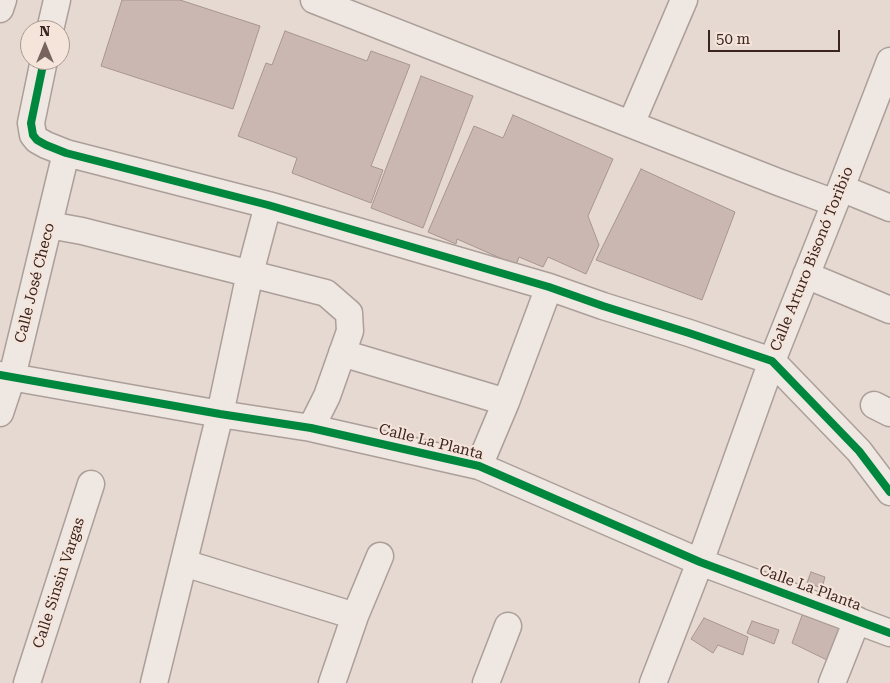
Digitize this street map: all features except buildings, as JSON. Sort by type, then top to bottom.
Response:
[{"type":"street","points":[[0,8],[3,0]]},
{"type":"street","points":[[52,20],[56,0]]},
{"type":"street","points":[[314,0],[631,124],[838,195],[890,208]]},
{"type":"street","points":[[631,124],[684,0]]},
{"type":"street","name":"Calle Arturo Bisonó Toribio","points":[[653,683],[700,562],[772,361],[890,61]]},
{"type":"street","points":[[42,70],[31,123],[37,140],[46,145],[66,153],[268,205],[549,287],[772,361],[859,451],[890,492]]},
{"type":"street","name":"Calle José Checo","points":[[0,413],[6,376],[49,225],[66,153]]},
{"type":"street","points":[[154,683],[220,414],[250,273],[268,205]]},
{"type":"street","points":[[49,225],[82,231],[326,293],[349,313],[350,331],[327,396],[311,428]]},
{"type":"street","points":[[806,275],[890,310]]},
{"type":"street","points":[[479,466],[506,402],[549,287]]},
{"type":"street","points":[[342,353],[506,402]]},
{"type":"street","name":"Calle La Planta","points":[[6,376],[311,428],[479,466],[700,562],[890,633]]},
{"type":"street","name":"Calle Sinsin Vargas","points":[[27,683],[91,484]]},
{"type":"street","points":[[332,683],[355,616],[380,556]]},
{"type":"street","points":[[184,563],[355,616]]},
{"type":"street","points":[[832,683],[856,620]]},
{"type":"street","points":[[486,683],[508,626]]},
{"type":"cycle path","points":[[42,70],[31,123],[33,135],[37,140],[46,145],[66,153],[268,205],[549,287],[772,361],[859,451],[890,492]]},
{"type":"cycle path","points":[[0,375],[311,428],[479,466],[700,562],[890,633]]}]
